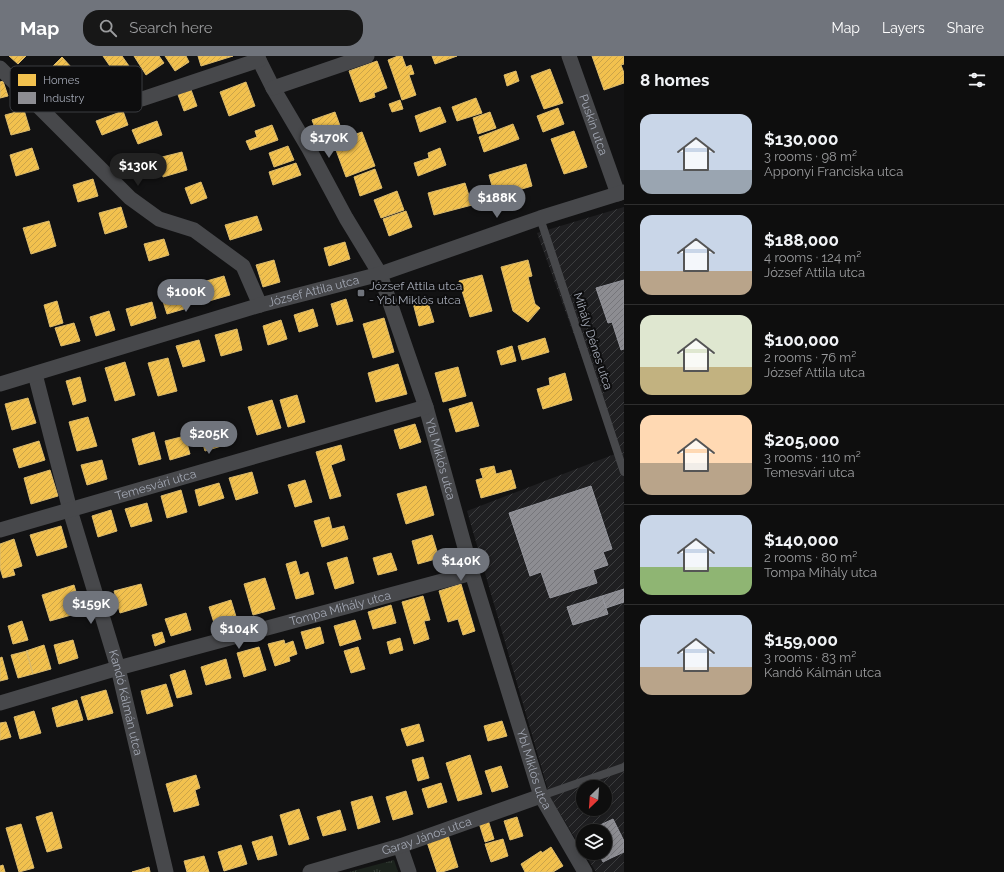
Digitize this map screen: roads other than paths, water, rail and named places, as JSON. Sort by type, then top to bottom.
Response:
[{"type":"street","points":[[273,88],[367,56]]},
{"type":"street","name":"Puskin utca","points":[[569,56],[621,193]]},
{"type":"street","name":"Ybl Miklós utca","points":[[142,99],[258,58],[273,88],[309,149],[346,218],[380,274],[426,407],[472,573],[541,796],[585,872]]},
{"type":"street","points":[[0,68],[10,78]]},
{"type":"street","points":[[44,112],[130,198],[159,219],[194,230],[243,266],[260,305]]},
{"type":"street","name":"József Attila utca","points":[[0,384],[260,305],[380,274],[540,218],[621,193]]},
{"type":"street","name":"Kandó Kálmán utca","points":[[35,374],[70,510],[118,668],[166,872]]},
{"type":"street","name":"Temesvári utca","points":[[0,530],[426,407]]},
{"type":"street","name":"Tompa Mihály utca","points":[[0,703],[118,668],[472,573]]},
{"type":"street","name":"Garay János utca","points":[[310,872],[400,846],[541,796]]},
{"type":"street","points":[[400,846],[409,872]]},
{"type":"lane","name":"Mihály Dénes utca","points":[[540,218],[624,472]]},
{"type":"lane","points":[[541,796],[624,767]]},
{"type":"place","name":"József Attila utca - Ybl Miklós utca","points":[[361,293]]}]
